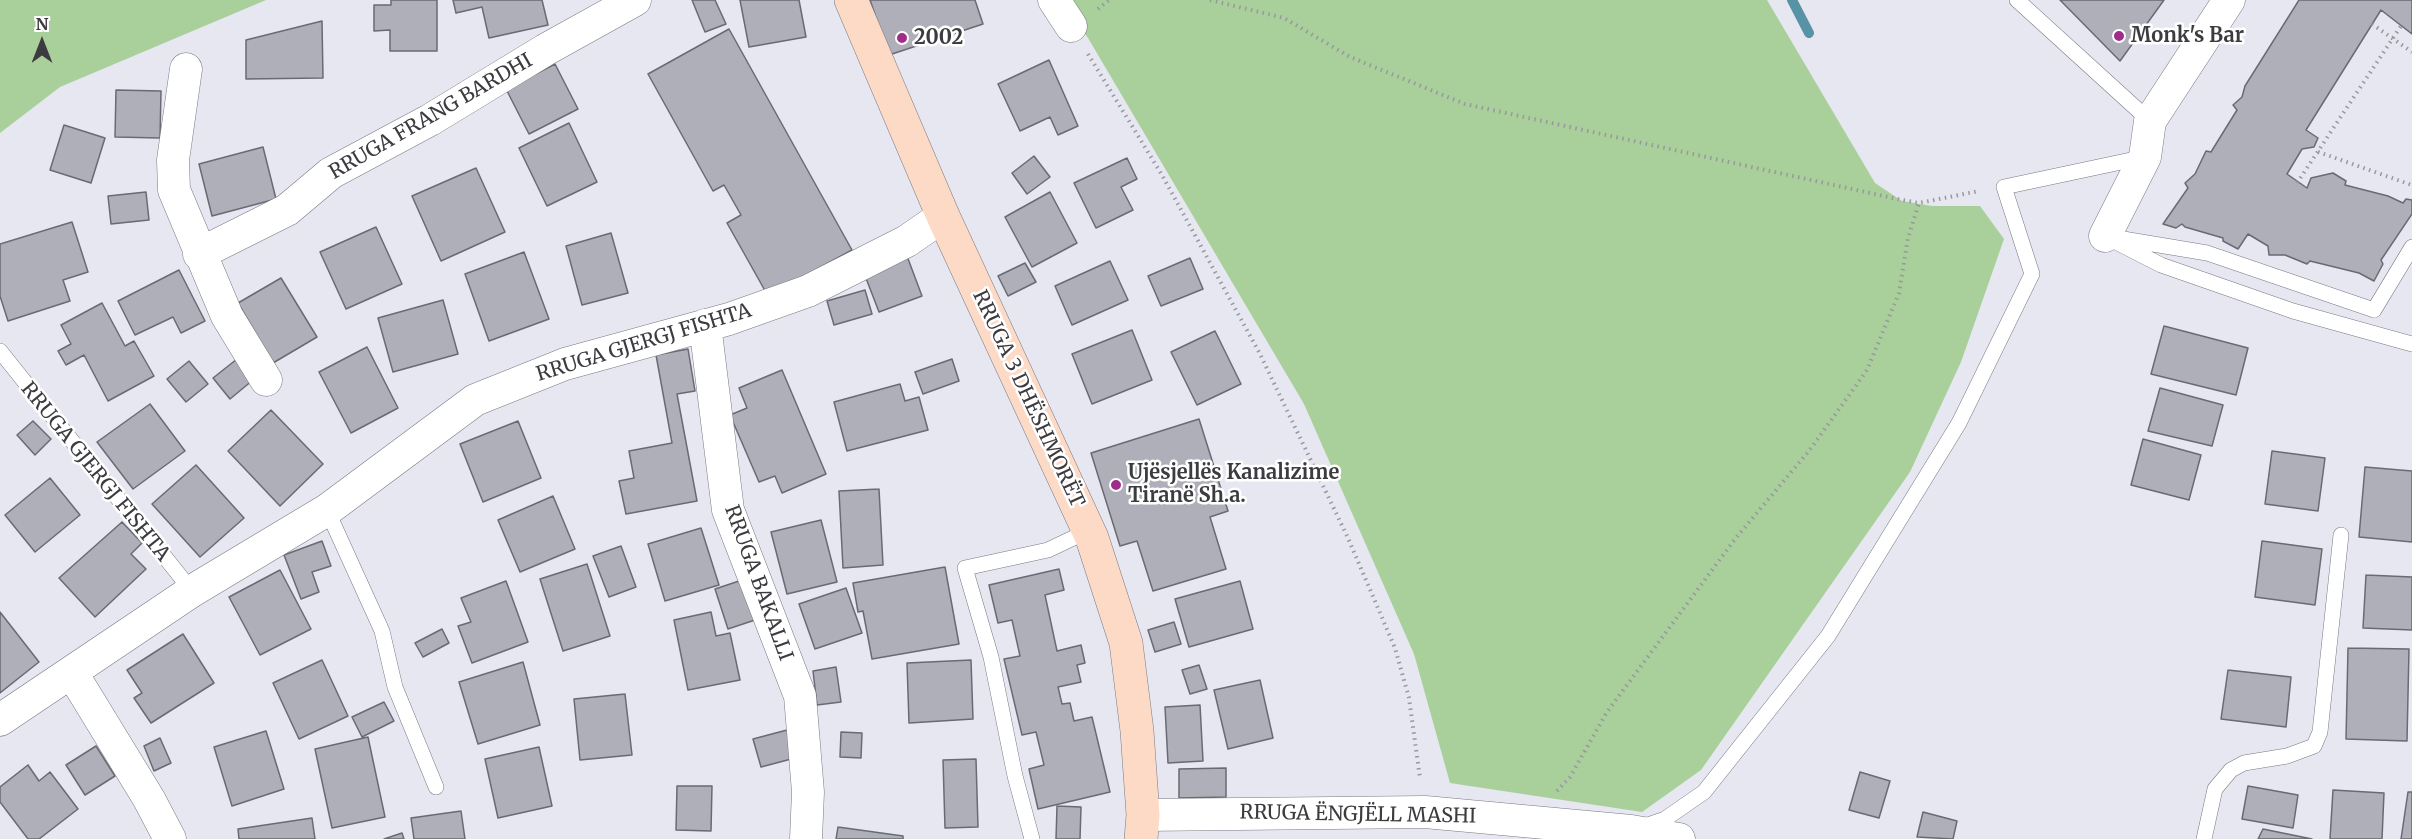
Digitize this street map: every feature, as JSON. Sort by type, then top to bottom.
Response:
[{"type":"main road","name":"RRUGA 3 DHËSHMORËT","points":[[851,0],[943,216],[1088,531],[1126,643],[1137,731],[1142,827]]},
{"type":"street","name":"RRUGA FRANG BARDHI","points":[[199,254],[287,210],[331,173],[430,120],[545,50],[635,0]]},
{"type":"street","points":[[1054,0],[1071,26]]},
{"type":"street","points":[[2105,236],[2145,157],[2150,121],[2229,0]]},
{"type":"street","points":[[186,69],[173,160],[174,190],[227,316],[266,380]]},
{"type":"street","name":"RRUGA GJERGJ FISHTA","points":[[0,720],[192,591],[327,510],[476,400],[565,364],[705,325],[808,291],[907,240],[943,216]]},
{"type":"street","name":"RRUGA BAKALLI","points":[[705,325],[728,510],[800,696],[808,792],[806,839]]},
{"type":"street","points":[[72,673],[149,799],[170,839]]},
{"type":"street","name":"RRUGA ËNGJËLL MASHI","points":[[1142,827],[1425,812],[1631,831],[1679,839]]},
{"type":"lane","points":[[2017,0],[2150,121]]},
{"type":"lane","points":[[1631,831],[1665,819],[1704,792],[1828,636],[1959,423],[2032,274],[2004,187],[2145,157]]},
{"type":"lane","points":[[2105,236],[2207,253],[2374,310],[2412,247]]},
{"type":"lane","points":[[2105,236],[2161,266],[2293,311],[2412,344]]},
{"type":"lane","name":"RRUGA GJERGJ FISHTA","points":[[0,351],[192,591]]},
{"type":"lane","points":[[327,510],[382,631],[394,687],[436,787]]},
{"type":"lane","points":[[1032,839],[1015,776],[991,657],[965,568],[1048,550],[1088,531]]},
{"type":"lane","points":[[2204,839],[2215,789],[2231,770],[2244,763],[2287,756],[2314,746],[2320,732],[2341,535]]},
{"type":"path","points":[[1210,0],[1284,18],[1350,57],[1465,104],[1611,138],[1919,203],[2004,187]]},
{"type":"path","points":[[2372,24],[2412,52]]},
{"type":"path","points":[[1071,26],[1162,175],[1255,343],[1348,537],[1395,648],[1409,698],[1425,812]]},
{"type":"path","points":[[2297,183],[2401,26]]},
{"type":"path","points":[[2318,152],[2412,185]]},
{"type":"path","points":[[1531,821],[1570,777],[1608,712],[1735,539],[1809,451],[1867,370],[1899,293],[1908,238],[1919,203]]},
{"type":"green space","points":[[0,0],[266,0],[60,87],[0,133]]},
{"type":"green space","points":[[1063,0],[1767,0],[1875,183],[1902,201],[1932,206],[1980,206],[2004,239],[1961,362],[1910,472],[1701,770],[1642,812],[1450,783],[1414,654],[1304,404],[1088,38]]},
{"type":"building","points":[[391,0],[437,0],[437,51],[390,51],[390,30],[374,31],[374,5],[391,5]]},
{"type":"building","points":[[453,0],[542,0],[548,25],[489,38],[482,7],[456,13]]},
{"type":"building","points":[[692,0],[715,0],[726,24],[705,32]]},
{"type":"building","points":[[740,0],[799,0],[806,37],[749,47]]},
{"type":"building","points":[[870,0],[975,0],[983,24],[889,55]]},
{"type":"building","points":[[2060,0],[2164,0],[2120,61]]},
{"type":"building","points":[[2299,0],[2412,0],[2412,34],[2381,10],[2306,130],[2318,138],[2314,147],[2302,149],[2287,174],[2307,188],[2311,178],[2333,173],[2346,181],[2345,185],[2388,196],[2403,203],[2406,199],[2412,200],[2412,214],[2381,260],[2383,264],[2374,281],[2359,273],[2310,261],[2307,264],[2285,255],[2269,255],[2268,246],[2248,234],[2238,249],[2223,241],[2223,238],[2185,227],[2182,224],[2176,228],[2163,224],[2188,188],[2185,183],[2195,174],[2206,151],[2211,152],[2237,110],[2233,105],[2242,97],[2245,86]]},
{"type":"building","points":[[322,21],[323,78],[246,79],[246,40]]},
{"type":"building","points":[[729,29],[852,250],[768,296],[727,223],[741,215],[724,185],[713,191],[648,74]]},
{"type":"building","points":[[1049,60],[1078,126],[1058,135],[1050,117],[1020,131],[998,84]]},
{"type":"building","points":[[555,64],[578,109],[529,134],[506,89]]},
{"type":"building","points":[[116,90],[161,91],[160,138],[115,137]]},
{"type":"building","points":[[569,123],[597,182],[547,206],[519,148]]},
{"type":"building","points":[[64,125],[105,138],[91,183],[50,170]]},
{"type":"building","points":[[263,147],[276,199],[212,216],[199,164]]},
{"type":"building","points":[[1034,156],[1050,177],[1027,194],[1012,173]]},
{"type":"building","points":[[1127,158],[1137,179],[1121,187],[1133,210],[1096,228],[1074,183]]},
{"type":"building","points":[[476,168],[505,232],[441,261],[412,196]]},
{"type":"building","points":[[146,192],[149,220],[111,224],[108,196]]},
{"type":"building","points":[[1050,192],[1077,243],[1032,267],[1005,217]]},
{"type":"building","points":[[72,222],[88,272],[63,280],[70,301],[8,321],[0,296],[0,244]]},
{"type":"building","points":[[376,227],[402,284],[346,309],[320,252]]},
{"type":"building","points":[[611,233],[628,293],[582,305],[566,246]]},
{"type":"building","points":[[524,252],[549,319],[489,341],[465,274]]},
{"type":"building","points":[[907,256],[922,296],[879,312],[864,273]]},
{"type":"building","points":[[1190,258],[1203,289],[1161,306],[1148,276]]},
{"type":"building","points":[[1110,261],[1128,300],[1072,325],[1055,286]]},
{"type":"building","points":[[1025,263],[1036,282],[1008,296],[998,276]]},
{"type":"building","points":[[179,270],[205,321],[181,333],[173,317],[135,335],[118,301]]},
{"type":"building","points":[[281,278],[317,337],[273,363],[238,303]]},
{"type":"building","points":[[865,290],[872,314],[834,325],[827,301]]},
{"type":"building","points":[[443,300],[458,354],[393,372],[378,318]]},
{"type":"building","points":[[102,303],[125,346],[134,341],[154,376],[108,401],[84,355],[66,365],[58,351],[71,344],[61,325]]},
{"type":"building","points":[[2164,326],[2248,348],[2236,395],[2151,374]]},
{"type":"building","points":[[1132,330],[1152,380],[1092,404],[1072,354]]},
{"type":"building","points":[[1215,331],[1241,384],[1197,405],[1171,352]]},
{"type":"building","points":[[367,347],[398,408],[351,433],[319,372]]},
{"type":"building","points":[[688,349],[695,391],[677,394],[697,501],[626,514],[619,481],[634,478],[629,451],[672,443],[656,355]]},
{"type":"building","points":[[237,359],[253,380],[230,399],[213,378]]},
{"type":"building","points":[[952,359],[959,381],[923,394],[915,372]]},
{"type":"building","points":[[189,361],[208,384],[186,402],[167,379]]},
{"type":"building","points":[[782,370],[826,474],[782,493],[775,476],[759,482],[730,415],[747,408],[739,388]]},
{"type":"building","points":[[900,384],[905,401],[919,397],[928,430],[847,451],[834,402]]},
{"type":"building","points":[[2160,388],[2223,405],[2212,446],[2148,431]]},
{"type":"building","points":[[150,404],[185,451],[133,489],[97,442]]},
{"type":"building","points":[[271,410],[323,464],[280,506],[228,451]]},
{"type":"building","points":[[1199,419],[1228,511],[1210,517],[1226,569],[1153,591],[1137,541],[1120,546],[1091,453]]},
{"type":"building","points":[[33,421],[51,439],[35,455],[17,435]]},
{"type":"building","points":[[518,421],[541,478],[483,502],[460,444]]},
{"type":"building","points":[[2143,439],[2201,455],[2189,500],[2131,485]]},
{"type":"building","points":[[2272,451],[2325,458],[2318,511],[2265,504]]},
{"type":"building","points":[[196,465],[244,518],[200,557],[152,504]]},
{"type":"building","points":[[2365,467],[2412,471],[2412,542],[2359,537]]},
{"type":"building","points":[[50,478],[80,515],[35,552],[5,515]]},
{"type":"building","points":[[879,489],[883,565],[843,568],[839,491]]},
{"type":"building","points":[[553,496],[575,549],[520,572],[498,520]]},
{"type":"building","points":[[821,520],[837,582],[787,594],[771,532]]},
{"type":"building","points":[[122,522],[142,543],[131,554],[146,569],[95,617],[59,578]]},
{"type":"building","points":[[701,528],[719,585],[665,601],[648,544]]},
{"type":"building","points":[[322,541],[331,566],[312,572],[319,592],[301,599],[284,555]]},
{"type":"building","points":[[2262,541],[2322,549],[2315,605],[2255,597]]},
{"type":"building","points":[[621,546],[636,587],[609,597],[593,556]]},
{"type":"building","points":[[587,564],[610,636],[563,651],[540,579]]},
{"type":"building","points":[[945,567],[959,644],[872,659],[863,611],[858,612],[853,583]]},
{"type":"building","points":[[1059,569],[1064,590],[1045,595],[1057,651],[1081,645],[1085,663],[1077,665],[1081,682],[1058,687],[1062,704],[1070,703],[1074,721],[1092,717],[1110,792],[1038,809],[1029,769],[1044,765],[1036,732],[1022,735],[1004,659],[1020,656],[1012,620],[998,623],[989,585]]},
{"type":"building","points":[[280,570],[311,629],[260,655],[229,597]]},
{"type":"building","points":[[2366,575],[2412,577],[2412,630],[2363,628]]},
{"type":"building","points":[[742,580],[755,620],[728,629],[715,589]]},
{"type":"building","points":[[506,581],[528,642],[472,663],[458,626],[471,622],[461,598]]},
{"type":"building","points":[[1240,581],[1253,629],[1189,647],[1175,599]]},
{"type":"building","points":[[846,588],[862,633],[815,649],[799,604]]},
{"type":"building","points":[[0,612],[39,662],[0,693]]},
{"type":"building","points":[[711,612],[716,636],[730,633],[740,680],[688,690],[674,620]]},
{"type":"building","points":[[1174,622],[1181,644],[1155,652],[1148,630]]},
{"type":"building","points":[[442,629],[449,643],[423,657],[415,643]]},
{"type":"building","points":[[183,634],[214,683],[151,723],[134,698],[142,693],[127,670]]},
{"type":"building","points":[[2348,648],[2409,649],[2407,741],[2346,739]]},
{"type":"building","points":[[322,660],[348,716],[299,739],[273,683]]},
{"type":"building","points":[[971,660],[973,719],[909,723],[907,663]]},
{"type":"building","points":[[523,662],[540,725],[478,744],[459,682]]},
{"type":"building","points":[[1199,665],[1207,689],[1190,694],[1182,670]]},
{"type":"building","points":[[836,667],[841,702],[817,705],[813,671]]},
{"type":"building","points":[[2228,670],[2291,677],[2286,727],[2221,719]]},
{"type":"building","points":[[1260,680],[1273,738],[1228,749],[1214,690]]},
{"type":"building","points":[[625,694],[632,755],[580,760],[574,699]]},
{"type":"building","points":[[384,702],[394,721],[362,737],[352,717]]},
{"type":"building","points":[[1200,705],[1203,761],[1168,763],[1165,707]]},
{"type":"building","points":[[787,730],[795,758],[761,767],[753,739]]},
{"type":"building","points":[[266,731],[284,789],[232,806],[214,747]]},
{"type":"building","points":[[841,732],[862,733],[861,758],[840,757]]},
{"type":"building","points":[[368,737],[385,817],[332,828],[315,749]]},
{"type":"building","points":[[160,738],[171,763],[154,771],[144,746]]},
{"type":"building","points":[[96,746],[115,776],[85,795],[66,765]]},
{"type":"building","points":[[539,747],[552,806],[498,818],[485,759]]},
{"type":"building","points":[[976,759],[978,827],[945,828],[943,760]]},
{"type":"building","points":[[28,765],[39,781],[50,772],[78,809],[39,839],[28,839],[0,802],[0,787]]},
{"type":"building","points":[[1226,768],[1226,797],[1179,798],[1179,769]]},
{"type":"building","points":[[1860,772],[1890,781],[1879,818],[1849,810]]},
{"type":"building","points":[[677,786],[712,786],[711,831],[676,830]]},
{"type":"building","points":[[2248,786],[2298,795],[2293,828],[2242,819]]},
{"type":"building","points":[[2333,790],[2384,793],[2382,839],[2330,839]]},
{"type":"building","points":[[2408,792],[2412,792],[2412,839],[2401,839]]},
{"type":"building","points":[[1057,806],[1081,807],[1080,839],[1056,839]]},
{"type":"building","points":[[461,811],[465,839],[414,839],[411,818]]},
{"type":"building","points":[[1923,812],[1957,821],[1953,839],[1917,837]]},
{"type":"building","points":[[312,818],[315,839],[239,839],[238,829]]},
{"type":"building","points":[[838,827],[903,836],[903,839],[836,839]]},
{"type":"building","points":[[2263,829],[2312,839],[2258,839]]},
{"type":"building","points":[[402,833],[404,839],[384,839]]},
{"type":"waterway","points":[[1792,0],[1809,33]]},
{"type":"place","name":"Monk's Bar","points":[[2119,36]]},
{"type":"place","name":"2002","points":[[902,38]]},
{"type":"place","name":"Ujësjellës Kanalizime Tiranë Sh.a.","points":[[1116,485]]}]
